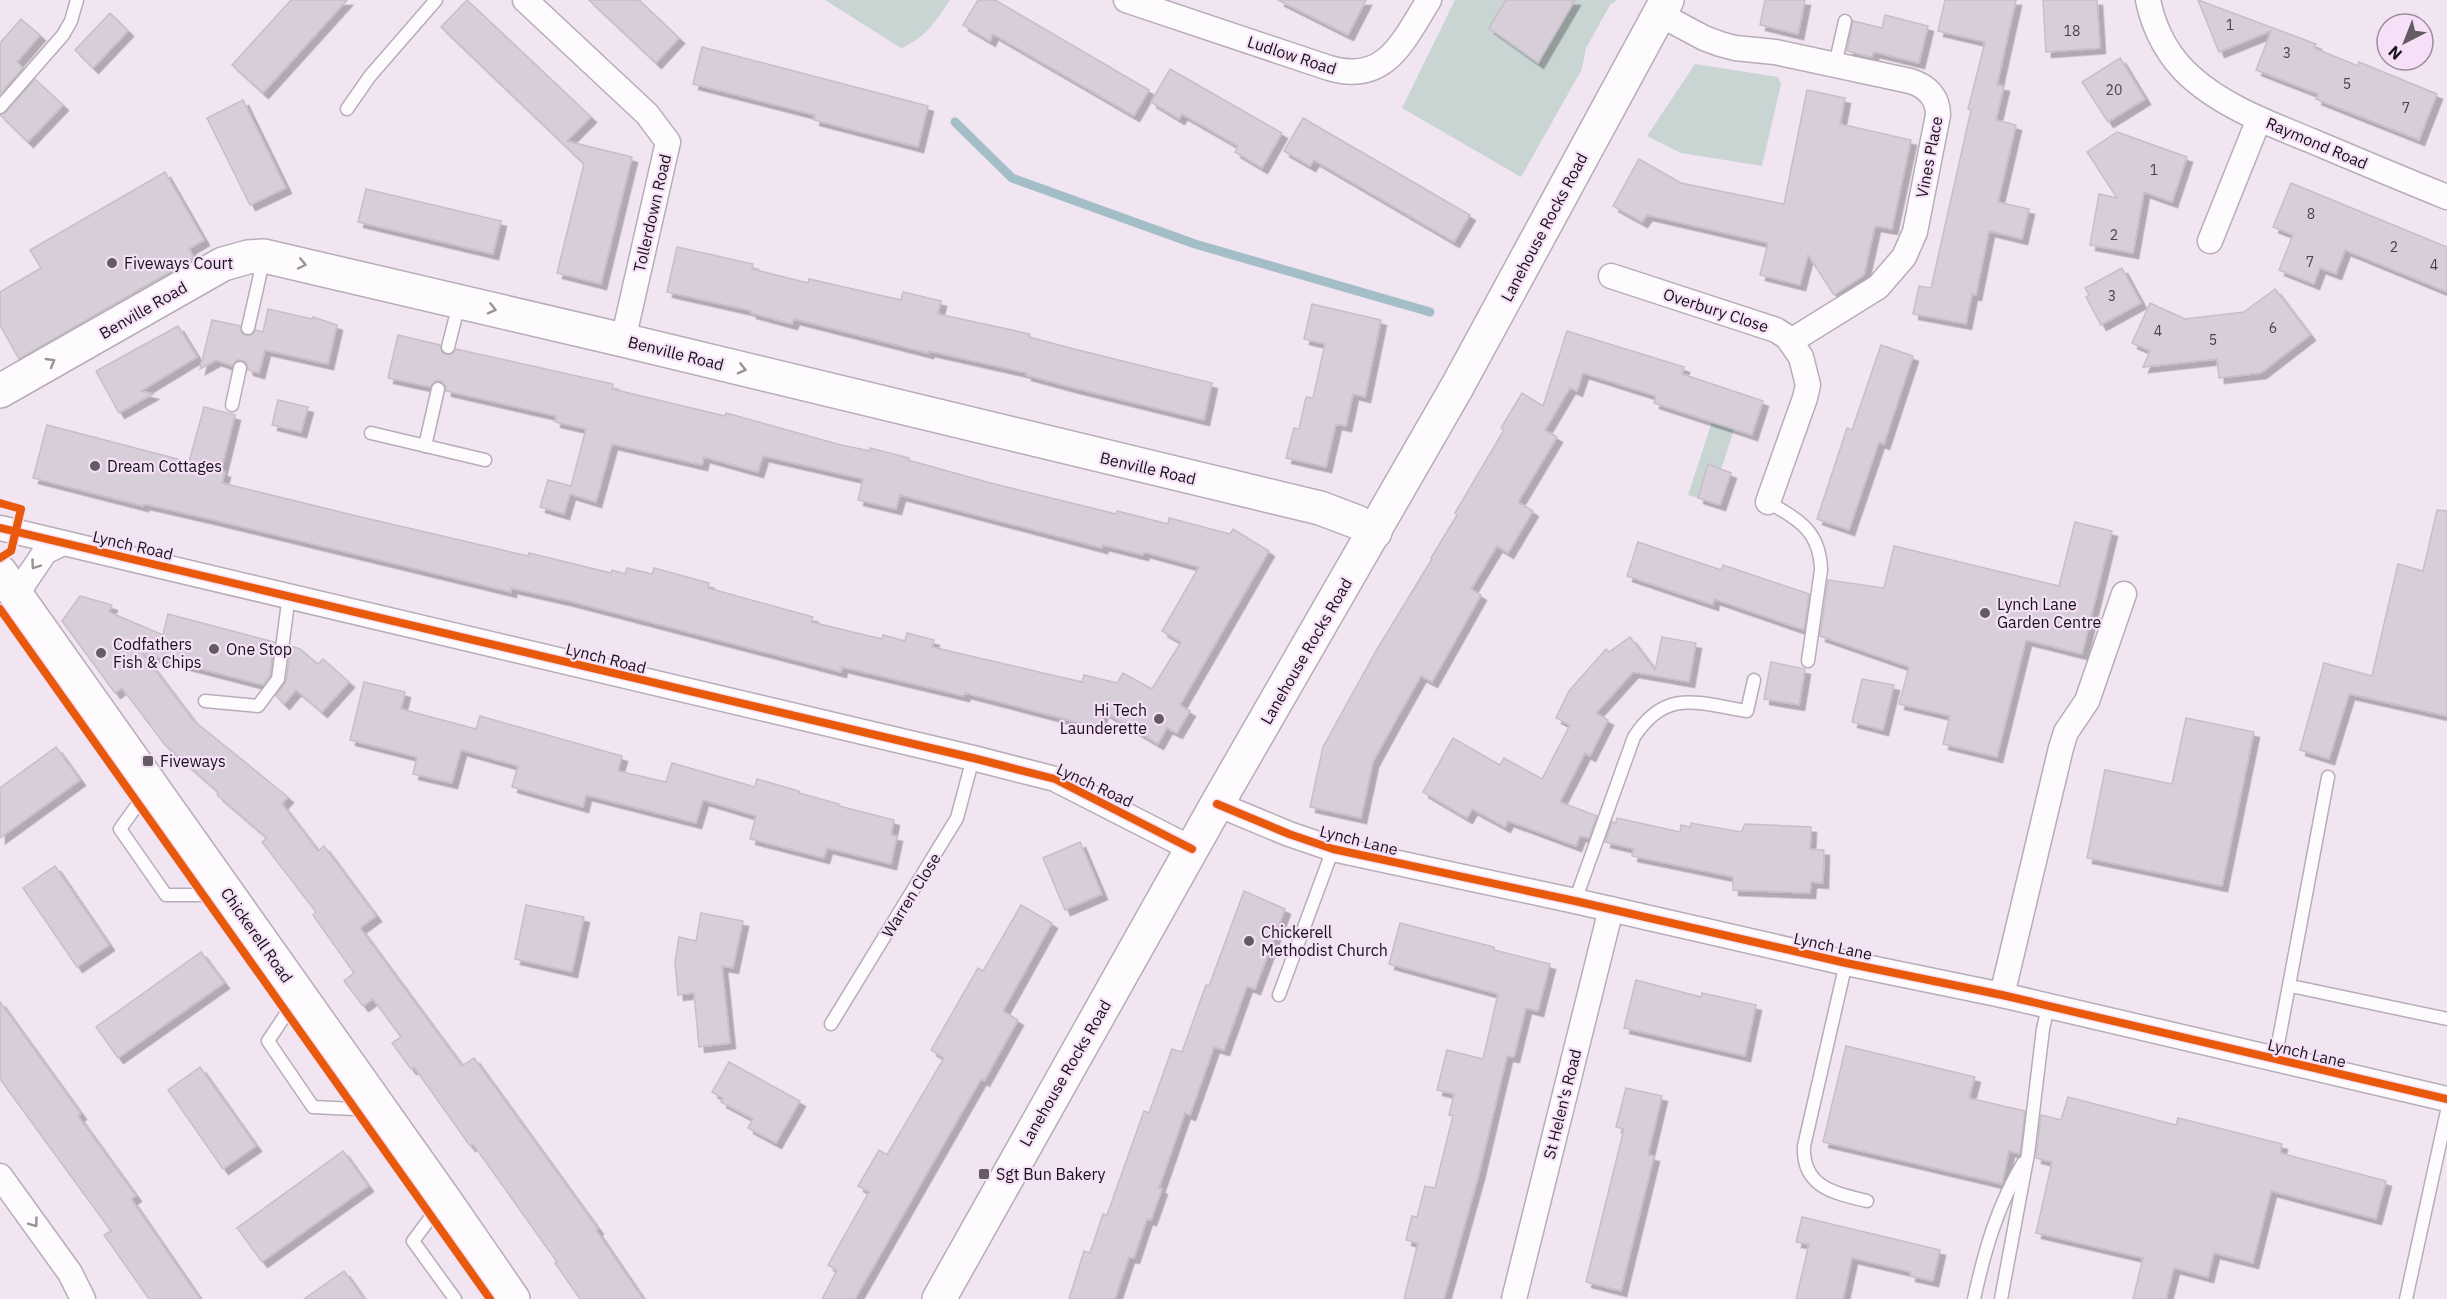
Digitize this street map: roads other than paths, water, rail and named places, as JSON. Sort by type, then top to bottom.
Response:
[{"type":"main road","name":"Lanehouse Rocks Road","points":[[939,1299],[1217,804],[1375,532],[1508,296],[1556,202],[1663,7]]},
{"type":"main road","name":"Benville Road","points":[[0,391],[223,264],[248,257],[264,256],[1320,508],[1358,522],[1375,532]]},
{"type":"main road","name":"Chickerell Road","points":[[8,584],[444,1198],[513,1299]]},
{"type":"street","name":"Tollerdown Road","points":[[525,0],[647,114],[668,142],[623,340]]},
{"type":"street","name":"Ludlow Road","points":[[1126,0],[1329,68],[1355,74],[1367,71],[1391,56],[1429,0]]},
{"type":"street","name":"Raymond Road","points":[[2148,0],[2154,22],[2165,45],[2193,79],[2212,93],[2259,119],[2447,197]]},
{"type":"street","name":"Vines Place","points":[[1663,7],[1704,38],[1720,44],[1775,52],[1918,83],[1936,100],[1938,115],[1915,232],[1904,257],[1878,287],[1791,341]]},
{"type":"street","points":[[2210,241],[2259,119]]},
{"type":"street","name":"Overbury Close","points":[[1611,276],[1776,330],[1791,341]]},
{"type":"street","points":[[1768,502],[1807,392],[1804,364],[1791,341]]},
{"type":"street","name":"Lynch Road","points":[[0,528],[1055,779],[1192,849]]},
{"type":"street","points":[[8,584],[34,565],[45,552],[63,543]]},
{"type":"street","points":[[2002,995],[2066,732],[2087,701],[2124,594]]},
{"type":"street","name":"Lynch Lane","points":[[1217,804],[1289,834],[1333,849],[1846,963],[2002,995],[2447,1099]]},
{"type":"street","name":"St Helen's Road","points":[[1514,1299],[1611,909]]},
{"type":"street","points":[[0,1176],[70,1273],[83,1299]]},
{"type":"lane","points":[[0,107],[63,35],[71,21],[77,0]]},
{"type":"lane","points":[[347,109],[370,76],[436,0]]},
{"type":"lane","points":[[1835,65],[1845,21]]},
{"type":"lane","points":[[248,328],[264,256]]},
{"type":"lane","points":[[448,347],[460,302]]},
{"type":"lane","points":[[232,405],[240,368]]},
{"type":"lane","points":[[425,446],[438,389]]},
{"type":"lane","points":[[371,433],[485,460]]},
{"type":"lane","points":[[1768,502],[1792,516],[1809,530],[1821,555],[1821,570],[1808,661]]},
{"type":"lane","points":[[205,701],[258,706],[278,679],[289,595]]},
{"type":"lane","points":[[1575,901],[1634,737],[1649,716],[1661,707],[1689,702],[1747,711],[1754,680]]},
{"type":"lane","name":"Warren Close","points":[[831,1024],[957,818],[973,758]]},
{"type":"lane","points":[[2275,1060],[2328,777]]},
{"type":"lane","points":[[151,786],[120,829],[166,895],[228,895]]},
{"type":"lane","points":[[1279,995],[1333,849]]},
{"type":"lane","points":[[1846,963],[1804,1146],[1804,1162],[1813,1178],[1833,1192],[1867,1201]]},
{"type":"lane","points":[[2290,986],[2447,1020]]},
{"type":"lane","points":[[299,995],[268,1041],[313,1107],[382,1111]]},
{"type":"lane","points":[[2001,1299],[2028,1154],[2048,1007]]},
{"type":"lane","points":[[2406,1299],[2447,1111]]},
{"type":"lane","points":[[1974,1299],[1997,1212],[2028,1154]]},
{"type":"lane","points":[[444,1198],[413,1241],[455,1299]]},
{"type":"waterway","points":[[955,122],[1012,178],[1195,244],[1430,312]]},
{"type":"place","name":"Fiveways Court","points":[[112,263]]},
{"type":"place","name":"Dream Cottages","points":[[95,466]]},
{"type":"place","name":"Lynch Lane Garden Centre","points":[[1985,613]]},
{"type":"place","name":"One Stop","points":[[214,649]]},
{"type":"place","name":"Codfathers Fish & Chips","points":[[101,653]]},
{"type":"place","name":"Hi Tech Launderette","points":[[1159,719]]},
{"type":"place","name":"Fiveways","points":[[148,761]]},
{"type":"place","name":"Chickerell Methodist Church","points":[[1249,941]]},
{"type":"place","name":"Sgt Bun Bakery","points":[[984,1174]]}]
